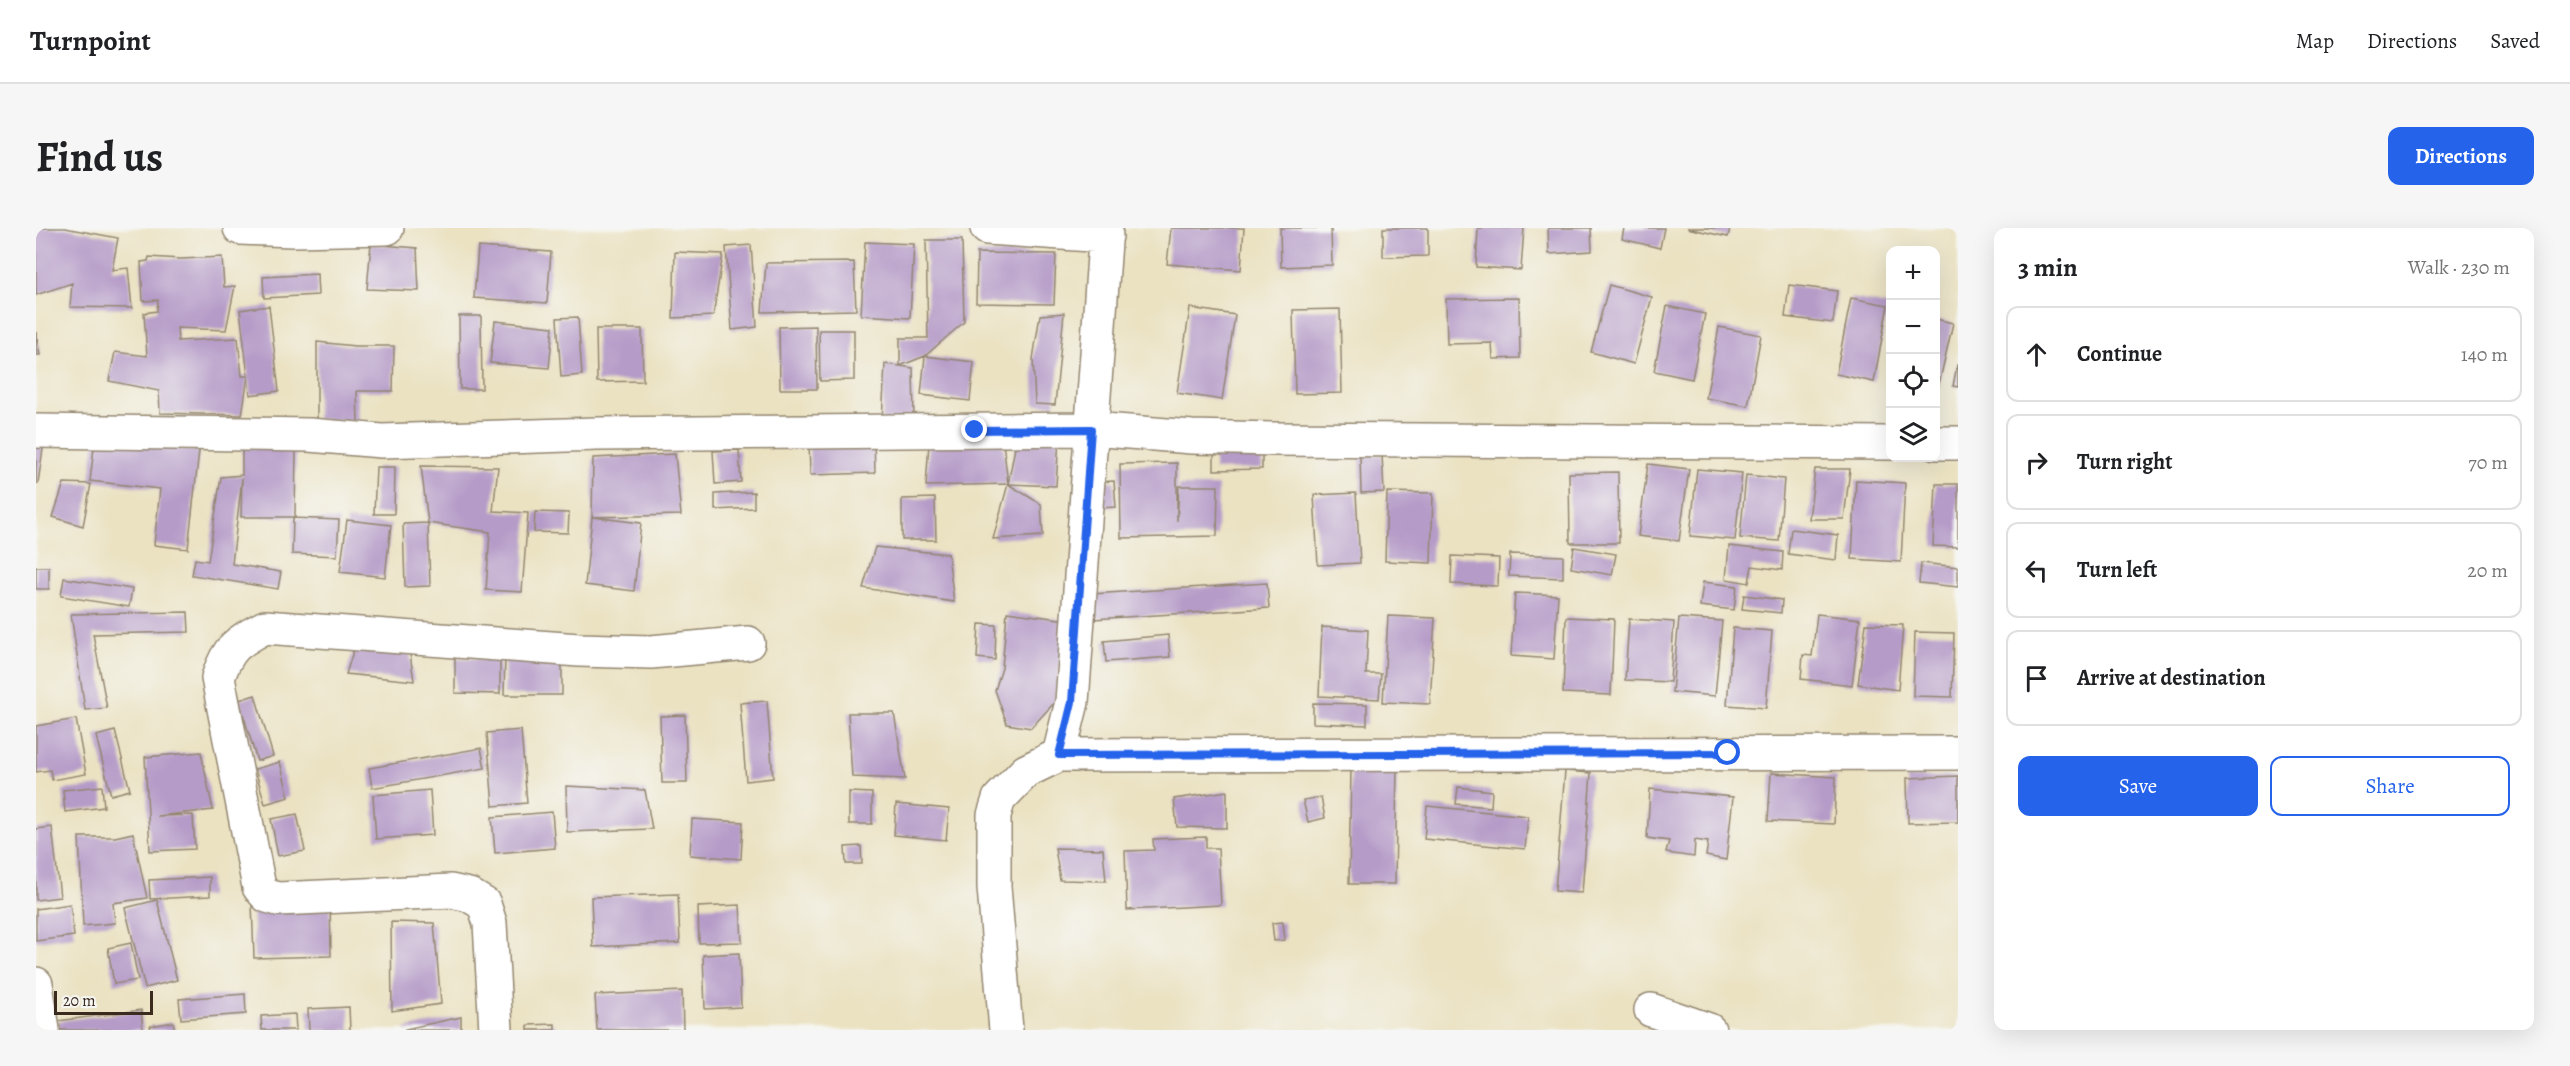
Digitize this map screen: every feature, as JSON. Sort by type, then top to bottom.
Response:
[{"type":"street","points":[[240,228],[293,230],[387,228]]},
{"type":"street","points":[[987,228],[1106,232],[1072,702],[1059,755]]},
{"type":"street","points":[[36,430],[309,435],[382,441],[597,434],[1091,429],[1192,437],[1273,439],[1886,443]]},
{"type":"street","points":[[1940,443],[1958,443]]},
{"type":"street","points":[[496,1030],[490,923],[484,904],[469,895],[451,891],[278,899],[267,896],[259,887],[218,678],[225,656],[238,641],[265,627],[579,650],[651,652],[748,644]]},
{"type":"street","points":[[1006,1030],[994,887],[994,815],[999,800],[1026,771],[1059,755],[1958,753]]},
{"type":"street","points":[[36,984],[43,1030]]},
{"type":"street","points":[[1651,1010],[1709,1030]]},
{"type":"building","points":[[65,228],[118,238],[112,270],[128,268],[132,308],[70,307],[72,283],[36,295],[36,230]]},
{"type":"building","points":[[1171,228],[1244,228],[1241,270],[1167,264]]},
{"type":"building","points":[[1280,228],[1331,228],[1332,265],[1281,267]]},
{"type":"building","points":[[1383,228],[1428,228],[1428,256],[1383,257]]},
{"type":"building","points":[[1478,228],[1524,228],[1521,270],[1476,267]]},
{"type":"building","points":[[1548,228],[1591,228],[1592,251],[1549,254]]},
{"type":"building","points":[[1624,228],[1664,228],[1660,248],[1622,239]]},
{"type":"building","points":[[1687,228],[1730,228],[1728,237]]},
{"type":"building","points":[[926,240],[962,240],[964,322],[925,356],[900,366],[900,338],[928,338]]},
{"type":"building","points":[[865,242],[914,244],[910,318],[861,315]]},
{"type":"building","points":[[371,244],[417,248],[419,291],[367,289]]},
{"type":"building","points":[[751,245],[757,327],[732,330],[726,247]]},
{"type":"building","points":[[478,247],[551,252],[547,303],[474,298]]},
{"type":"building","points":[[675,252],[723,254],[713,316],[673,318]]},
{"type":"building","points":[[977,253],[1056,254],[1054,304],[976,303]]},
{"type":"building","points":[[149,257],[181,259],[222,257],[224,287],[235,286],[226,330],[177,328],[178,341],[238,338],[242,376],[248,376],[242,415],[160,413],[159,391],[109,381],[115,352],[147,356],[144,313],[157,311],[158,300],[143,301],[141,262],[148,261]]},
{"type":"building","points":[[854,262],[856,310],[762,312],[766,263]]},
{"type":"building","points":[[317,274],[318,295],[264,298],[263,277]]},
{"type":"building","points":[[1609,285],[1652,297],[1634,364],[1591,352]]},
{"type":"building","points":[[1789,285],[1837,291],[1833,323],[1785,317]]},
{"type":"building","points":[[1519,298],[1520,358],[1493,359],[1492,343],[1447,344],[1446,299]]},
{"type":"building","points":[[1851,298],[1886,305],[1874,382],[1836,374]]},
{"type":"building","points":[[269,306],[279,391],[250,395],[240,310]]},
{"type":"building","points":[[1667,306],[1705,314],[1692,379],[1654,371]]},
{"type":"building","points":[[1190,308],[1235,315],[1222,400],[1177,393]]},
{"type":"building","points":[[1340,309],[1342,393],[1295,394],[1293,310]]},
{"type":"building","points":[[1064,313],[1055,405],[1035,404],[1033,359],[1040,315]]},
{"type":"building","points":[[459,316],[481,316],[482,389],[460,389]]},
{"type":"building","points":[[578,317],[582,375],[561,377],[557,318]]},
{"type":"building","points":[[1940,320],[1953,323],[1940,380]]},
{"type":"building","points":[[495,321],[553,327],[549,368],[490,363]]},
{"type":"building","points":[[816,326],[817,389],[780,389],[779,327]]},
{"type":"building","points":[[1719,327],[1761,335],[1748,406],[1706,398]]},
{"type":"building","points":[[596,329],[642,329],[643,381],[597,382]]},
{"type":"building","points":[[819,330],[854,330],[854,380],[820,381]]},
{"type":"building","points":[[36,332],[40,355],[36,355]]},
{"type":"building","points":[[317,342],[355,346],[394,346],[393,391],[357,391],[358,422],[317,419]]},
{"type":"building","points":[[925,356],[974,362],[970,401],[921,395]]},
{"type":"building","points":[[885,364],[913,368],[914,419],[882,421]]},
{"type":"building","points":[[1958,365],[1958,387],[1953,386]]},
{"type":"building","points":[[1017,437],[1059,439],[1056,486],[1008,484]]},
{"type":"building","points":[[95,439],[199,451],[188,549],[154,545],[160,489],[90,481]]},
{"type":"building","points":[[874,440],[875,473],[810,475],[809,442]]},
{"type":"building","points":[[36,441],[44,442],[38,483],[36,483]]},
{"type":"building","points":[[1262,441],[1262,469],[1214,470],[1214,442]]},
{"type":"building","points":[[1003,442],[1008,484],[926,486],[929,443]]},
{"type":"building","points":[[242,447],[296,448],[295,517],[241,517],[242,478],[232,564],[281,572],[278,589],[192,575],[195,559],[208,561],[221,477],[242,475]]},
{"type":"building","points":[[739,450],[741,482],[715,484],[713,451]]},
{"type":"building","points":[[675,454],[681,515],[592,517],[593,458]]},
{"type":"building","points":[[1382,455],[1384,492],[1361,493],[1360,456]]},
{"type":"building","points":[[1177,463],[1177,521],[1179,486],[1218,486],[1217,536],[1121,538],[1120,464]]},
{"type":"building","points":[[1648,464],[1689,469],[1679,541],[1638,536]]},
{"type":"building","points":[[421,466],[498,467],[493,511],[528,513],[522,592],[486,590],[490,532],[428,523]]},
{"type":"building","points":[[376,467],[395,467],[394,514],[374,514]]},
{"type":"building","points":[[1697,469],[1742,473],[1735,540],[1690,536]]},
{"type":"building","points":[[1815,469],[1850,469],[1844,519],[1809,519]]},
{"type":"building","points":[[1618,472],[1619,543],[1570,543],[1569,473]]},
{"type":"building","points":[[1746,475],[1784,479],[1779,541],[1740,538]]},
{"type":"building","points":[[1856,480],[1905,483],[1901,562],[1852,559]]},
{"type":"building","points":[[1114,481],[1116,507],[1099,508],[1097,482]]},
{"type":"building","points":[[64,483],[91,484],[83,526],[53,517]]},
{"type":"building","points":[[1008,484],[1041,504],[1043,536],[993,539]]},
{"type":"building","points":[[1936,484],[1958,484],[1958,547],[1933,546]]},
{"type":"building","points":[[754,492],[754,508],[715,510],[715,494]]},
{"type":"building","points":[[1387,492],[1433,493],[1431,563],[1385,561]]},
{"type":"building","points":[[1356,493],[1360,563],[1318,565],[1314,495]]},
{"type":"building","points":[[935,498],[936,540],[902,540],[902,499]]},
{"type":"building","points":[[535,512],[569,513],[568,533],[534,532]]},
{"type":"building","points":[[592,517],[641,523],[634,591],[585,585]]},
{"type":"building","points":[[293,518],[339,520],[337,556],[292,554]]},
{"type":"building","points":[[347,520],[391,525],[385,577],[340,572]]},
{"type":"building","points":[[428,523],[430,586],[405,587],[403,524]]},
{"type":"building","points":[[1791,529],[1838,535],[1836,560],[1788,554]]},
{"type":"building","points":[[1729,546],[1783,552],[1782,570],[1752,566],[1749,583],[1726,579]]},
{"type":"building","points":[[875,547],[948,554],[954,602],[863,588]]},
{"type":"building","points":[[1574,547],[1616,554],[1612,575],[1571,568]]},
{"type":"building","points":[[1510,554],[1563,556],[1563,578],[1509,576]]},
{"type":"building","points":[[1452,556],[1499,558],[1498,586],[1451,584]]},
{"type":"building","points":[[1921,563],[1958,567],[1958,587],[1919,583]]},
{"type":"building","points":[[36,567],[49,567],[49,589],[36,589]]},
{"type":"building","points":[[64,578],[132,589],[129,607],[61,596]]},
{"type":"building","points":[[1703,582],[1737,586],[1734,610],[1700,606]]},
{"type":"building","points":[[1267,583],[1269,608],[1093,619],[1091,594]]},
{"type":"building","points":[[1515,593],[1558,595],[1554,659],[1511,656]]},
{"type":"building","points":[[1744,595],[1782,600],[1781,613],[1742,609]]},
{"type":"building","points":[[188,612],[189,632],[93,634],[107,708],[85,710],[71,614]]},
{"type":"building","points":[[1007,612],[1067,620],[1055,702],[1031,728],[1007,724],[995,690],[1002,668]]},
{"type":"building","points":[[1817,614],[1860,619],[1852,685],[1801,679],[1803,655],[1812,656]]},
{"type":"building","points":[[1388,616],[1435,618],[1430,704],[1383,702]]},
{"type":"building","points":[[1566,617],[1614,619],[1611,695],[1563,693]]},
{"type":"building","points":[[1679,618],[1722,621],[1715,696],[1672,692]]},
{"type":"building","points":[[1629,619],[1674,622],[1670,682],[1625,680]]},
{"type":"building","points":[[979,624],[996,625],[995,660],[977,658]]},
{"type":"building","points":[[1866,624],[1903,625],[1898,690],[1858,684]]},
{"type":"building","points":[[1322,627],[1368,630],[1366,674],[1381,674],[1379,699],[1319,696]]},
{"type":"building","points":[[1733,628],[1772,631],[1766,708],[1727,705]]},
{"type":"building","points":[[1915,632],[1954,633],[1952,697],[1913,696]]},
{"type":"building","points":[[1168,635],[1170,657],[1106,662],[1104,641]]},
{"type":"building","points":[[355,645],[410,654],[414,681],[346,674]]},
{"type":"building","points":[[505,656],[562,656],[562,695],[504,695]]},
{"type":"building","points":[[455,658],[500,659],[500,694],[455,693]]},
{"type":"building","points":[[255,695],[273,756],[257,761],[239,700]]},
{"type":"building","points":[[767,701],[773,778],[746,781],[740,703]]},
{"type":"building","points":[[1313,703],[1367,704],[1367,725],[1313,723]]},
{"type":"building","points":[[848,713],[894,713],[905,779],[852,777]]},
{"type":"building","points":[[685,715],[687,783],[662,783],[660,716]]},
{"type":"building","points":[[76,719],[86,774],[52,780],[50,770],[36,772],[36,726]]},
{"type":"building","points":[[521,730],[527,803],[493,806],[487,733]]},
{"type":"building","points":[[115,731],[130,790],[111,795],[96,736]]},
{"type":"building","points":[[481,748],[485,768],[372,788],[369,768]]},
{"type":"building","points":[[201,752],[213,810],[157,816],[193,815],[195,849],[150,851],[145,757]]},
{"type":"building","points":[[280,762],[289,797],[265,804],[255,769]]},
{"type":"building","points":[[1351,767],[1397,768],[1395,884],[1349,884]]},
{"type":"building","points":[[1565,771],[1591,773],[1582,893],[1555,891]]},
{"type":"building","points":[[1771,773],[1836,777],[1834,824],[1768,821]]},
{"type":"building","points":[[1958,776],[1958,822],[1908,823],[1907,778]]},
{"type":"building","points":[[102,786],[104,807],[65,812],[63,790]]},
{"type":"building","points":[[566,786],[645,790],[652,829],[567,832]]},
{"type":"building","points":[[1458,787],[1492,791],[1491,807],[1456,804]]},
{"type":"building","points":[[1650,789],[1733,797],[1726,860],[1706,856],[1708,842],[1695,840],[1694,857],[1666,853],[1669,841],[1647,838]]},
{"type":"building","points":[[430,790],[433,835],[376,839],[373,795]]},
{"type":"building","points":[[1227,791],[1227,828],[1177,827],[1174,799]]},
{"type":"building","points":[[849,792],[872,793],[872,824],[849,824]]},
{"type":"building","points":[[1321,797],[1325,818],[1308,822],[1303,800]]},
{"type":"building","points":[[896,804],[949,809],[946,840],[894,835]]},
{"type":"building","points":[[1427,806],[1528,816],[1525,849],[1424,839]]},
{"type":"building","points":[[552,812],[555,848],[495,853],[492,817]]},
{"type":"building","points":[[297,814],[305,851],[278,856],[271,819]]},
{"type":"building","points":[[692,819],[743,822],[741,859],[690,855]]},
{"type":"building","points":[[52,827],[60,897],[36,900],[36,829]]},
{"type":"building","points":[[133,833],[147,898],[113,903],[115,923],[83,926],[79,837],[115,837]]},
{"type":"building","points":[[1206,837],[1206,848],[1218,848],[1221,905],[1127,910],[1125,851],[1154,850],[1153,839]]},
{"type":"building","points":[[861,846],[862,864],[846,864],[845,847]]},
{"type":"building","points":[[1055,848],[1103,849],[1106,881],[1060,880]]},
{"type":"building","points":[[210,877],[210,896],[150,899],[149,880]]},
{"type":"building","points":[[678,894],[680,943],[593,947],[591,897]]},
{"type":"building","points":[[157,900],[177,980],[145,988],[125,908]]},
{"type":"building","points":[[330,901],[331,956],[254,958],[252,903]]},
{"type":"building","points":[[70,904],[74,936],[36,941],[36,909]]},
{"type":"building","points":[[740,905],[742,942],[699,943],[698,907]]},
{"type":"building","points":[[391,922],[434,923],[441,1004],[392,1011]]},
{"type":"building","points":[[1283,922],[1285,940],[1274,941],[1272,923]]},
{"type":"building","points":[[131,943],[138,980],[114,984],[108,948]]},
{"type":"building","points":[[739,953],[741,1007],[705,1009],[703,955]]},
{"type":"building","points":[[682,991],[683,1030],[597,1030],[595,995]]},
{"type":"building","points":[[245,994],[246,1014],[181,1019],[179,999]]},
{"type":"building","points":[[349,1007],[350,1030],[309,1030],[308,1009]]},
{"type":"building","points":[[141,1010],[143,1030],[59,1030],[58,1021]]},
{"type":"building","points":[[295,1014],[296,1030],[262,1030],[261,1016]]},
{"type":"building","points":[[461,1017],[461,1030],[405,1030],[405,1029]]},
{"type":"building","points":[[173,1022],[175,1030],[151,1030],[150,1026]]},
{"type":"building","points":[[555,1024],[555,1030],[528,1030],[528,1025]]},
{"type":"route","points":[[975,430],[1091,429],[1072,702],[1059,755],[1728,753]]}]
